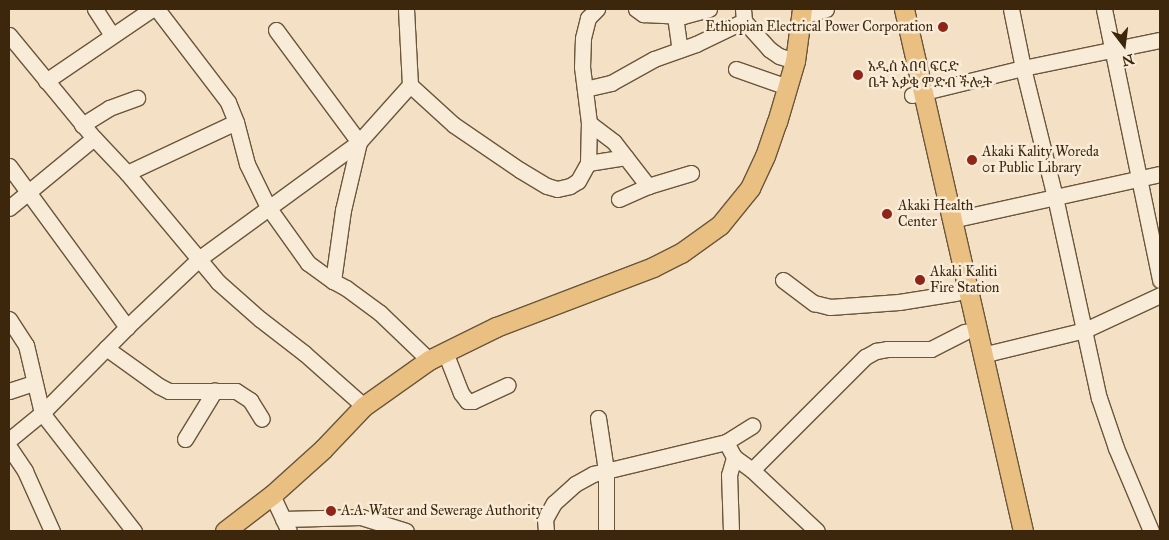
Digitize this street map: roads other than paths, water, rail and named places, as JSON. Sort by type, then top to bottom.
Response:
[{"type":"main road","points":[[892,9],[918,94],[951,220],[1022,531]]},
{"type":"main road","points":[[904,9],[918,94],[956,293],[1010,531]]},
{"type":"main road","points":[[225,531],[272,495],[323,449],[364,406],[428,360],[496,327],[653,267],[681,253],[720,225],[750,188],[774,131],[795,61],[802,12]]},
{"type":"street","points":[[95,9],[112,35]]},
{"type":"street","points":[[46,81],[152,9]]},
{"type":"street","points":[[157,9],[228,102],[236,122],[247,164],[268,207],[308,263],[380,313],[428,360]]},
{"type":"street","points":[[406,9],[410,85],[454,125],[547,186],[557,188],[570,186],[584,174],[588,163],[589,123],[582,67],[585,26],[588,18],[597,9]]},
{"type":"street","points":[[636,9],[642,14],[675,16],[692,15],[709,9]]},
{"type":"street","points":[[802,12],[826,9]]},
{"type":"street","points":[[1011,9],[1099,398],[1107,425],[1151,531]]},
{"type":"street","points":[[1104,9],[1160,280]]},
{"type":"street","points":[[585,89],[611,83],[654,59],[680,50],[743,15],[769,50],[779,56],[795,61]]},
{"type":"street","points":[[675,16],[680,50]]},
{"type":"street","points":[[276,30],[359,142],[343,210],[332,281]]},
{"type":"street","points":[[9,35],[82,125],[127,173],[200,258],[210,273],[233,296],[304,353],[364,406]]},
{"type":"street","points":[[918,94],[1023,68],[1160,40]]},
{"type":"street","points":[[736,70],[787,87]]},
{"type":"street","points":[[9,440],[42,413],[127,327],[200,258],[359,142],[410,85]]},
{"type":"street","points":[[82,125],[109,108],[137,98]]},
{"type":"street","points":[[127,173],[236,122]]},
{"type":"street","points":[[589,123],[614,142],[648,186]]},
{"type":"street","points":[[9,208],[94,138]]},
{"type":"street","points":[[588,163],[626,157]]},
{"type":"street","points":[[9,166],[127,327]]},
{"type":"street","points":[[619,199],[648,186],[691,173]]},
{"type":"street","points":[[951,220],[1160,174]]},
{"type":"street","points":[[783,280],[814,303],[830,307],[899,302],[956,293]]},
{"type":"street","points":[[982,354],[1085,330],[1160,295]]},
{"type":"street","points":[[9,319],[26,345],[42,413],[134,531]]},
{"type":"street","points":[[752,470],[866,357],[876,351],[931,349],[965,332]]},
{"type":"street","points":[[106,348],[168,391],[236,391],[244,395],[262,419]]},
{"type":"street","points":[[445,352],[461,394],[468,401],[473,401],[507,385]]},
{"type":"street","points":[[9,391],[34,384]]},
{"type":"street","points":[[185,439],[215,390]]},
{"type":"street","points":[[598,418],[606,470],[606,531]]},
{"type":"street","points":[[546,531],[545,519],[554,503],[575,484],[606,470],[726,442],[752,426]]},
{"type":"street","points":[[726,442],[734,457],[752,470],[818,531]]},
{"type":"street","points":[[9,447],[25,471],[52,531]]},
{"type":"street","points":[[731,531],[729,475],[734,457]]},
{"type":"street","points":[[272,495],[286,525],[362,524],[406,531]]},
{"type":"place","name":"Ethiopian Electrical Power Corporation","points":[[943,27]]},
{"type":"place","name":"አዲስ አበባ ፍርድ ቤት አቃቂ ምድብ ችሎት","points":[[858,75]]},
{"type":"place","name":"Akaki Kality Woreda 01 Public Library","points":[[972,160]]},
{"type":"place","name":"Akaki Health Center","points":[[887,214]]},
{"type":"place","name":"Akaki Kaliti Fire Station","points":[[920,280]]},
{"type":"place","name":"A.A. Water and Sewerage Authority","points":[[331,511]]}]
